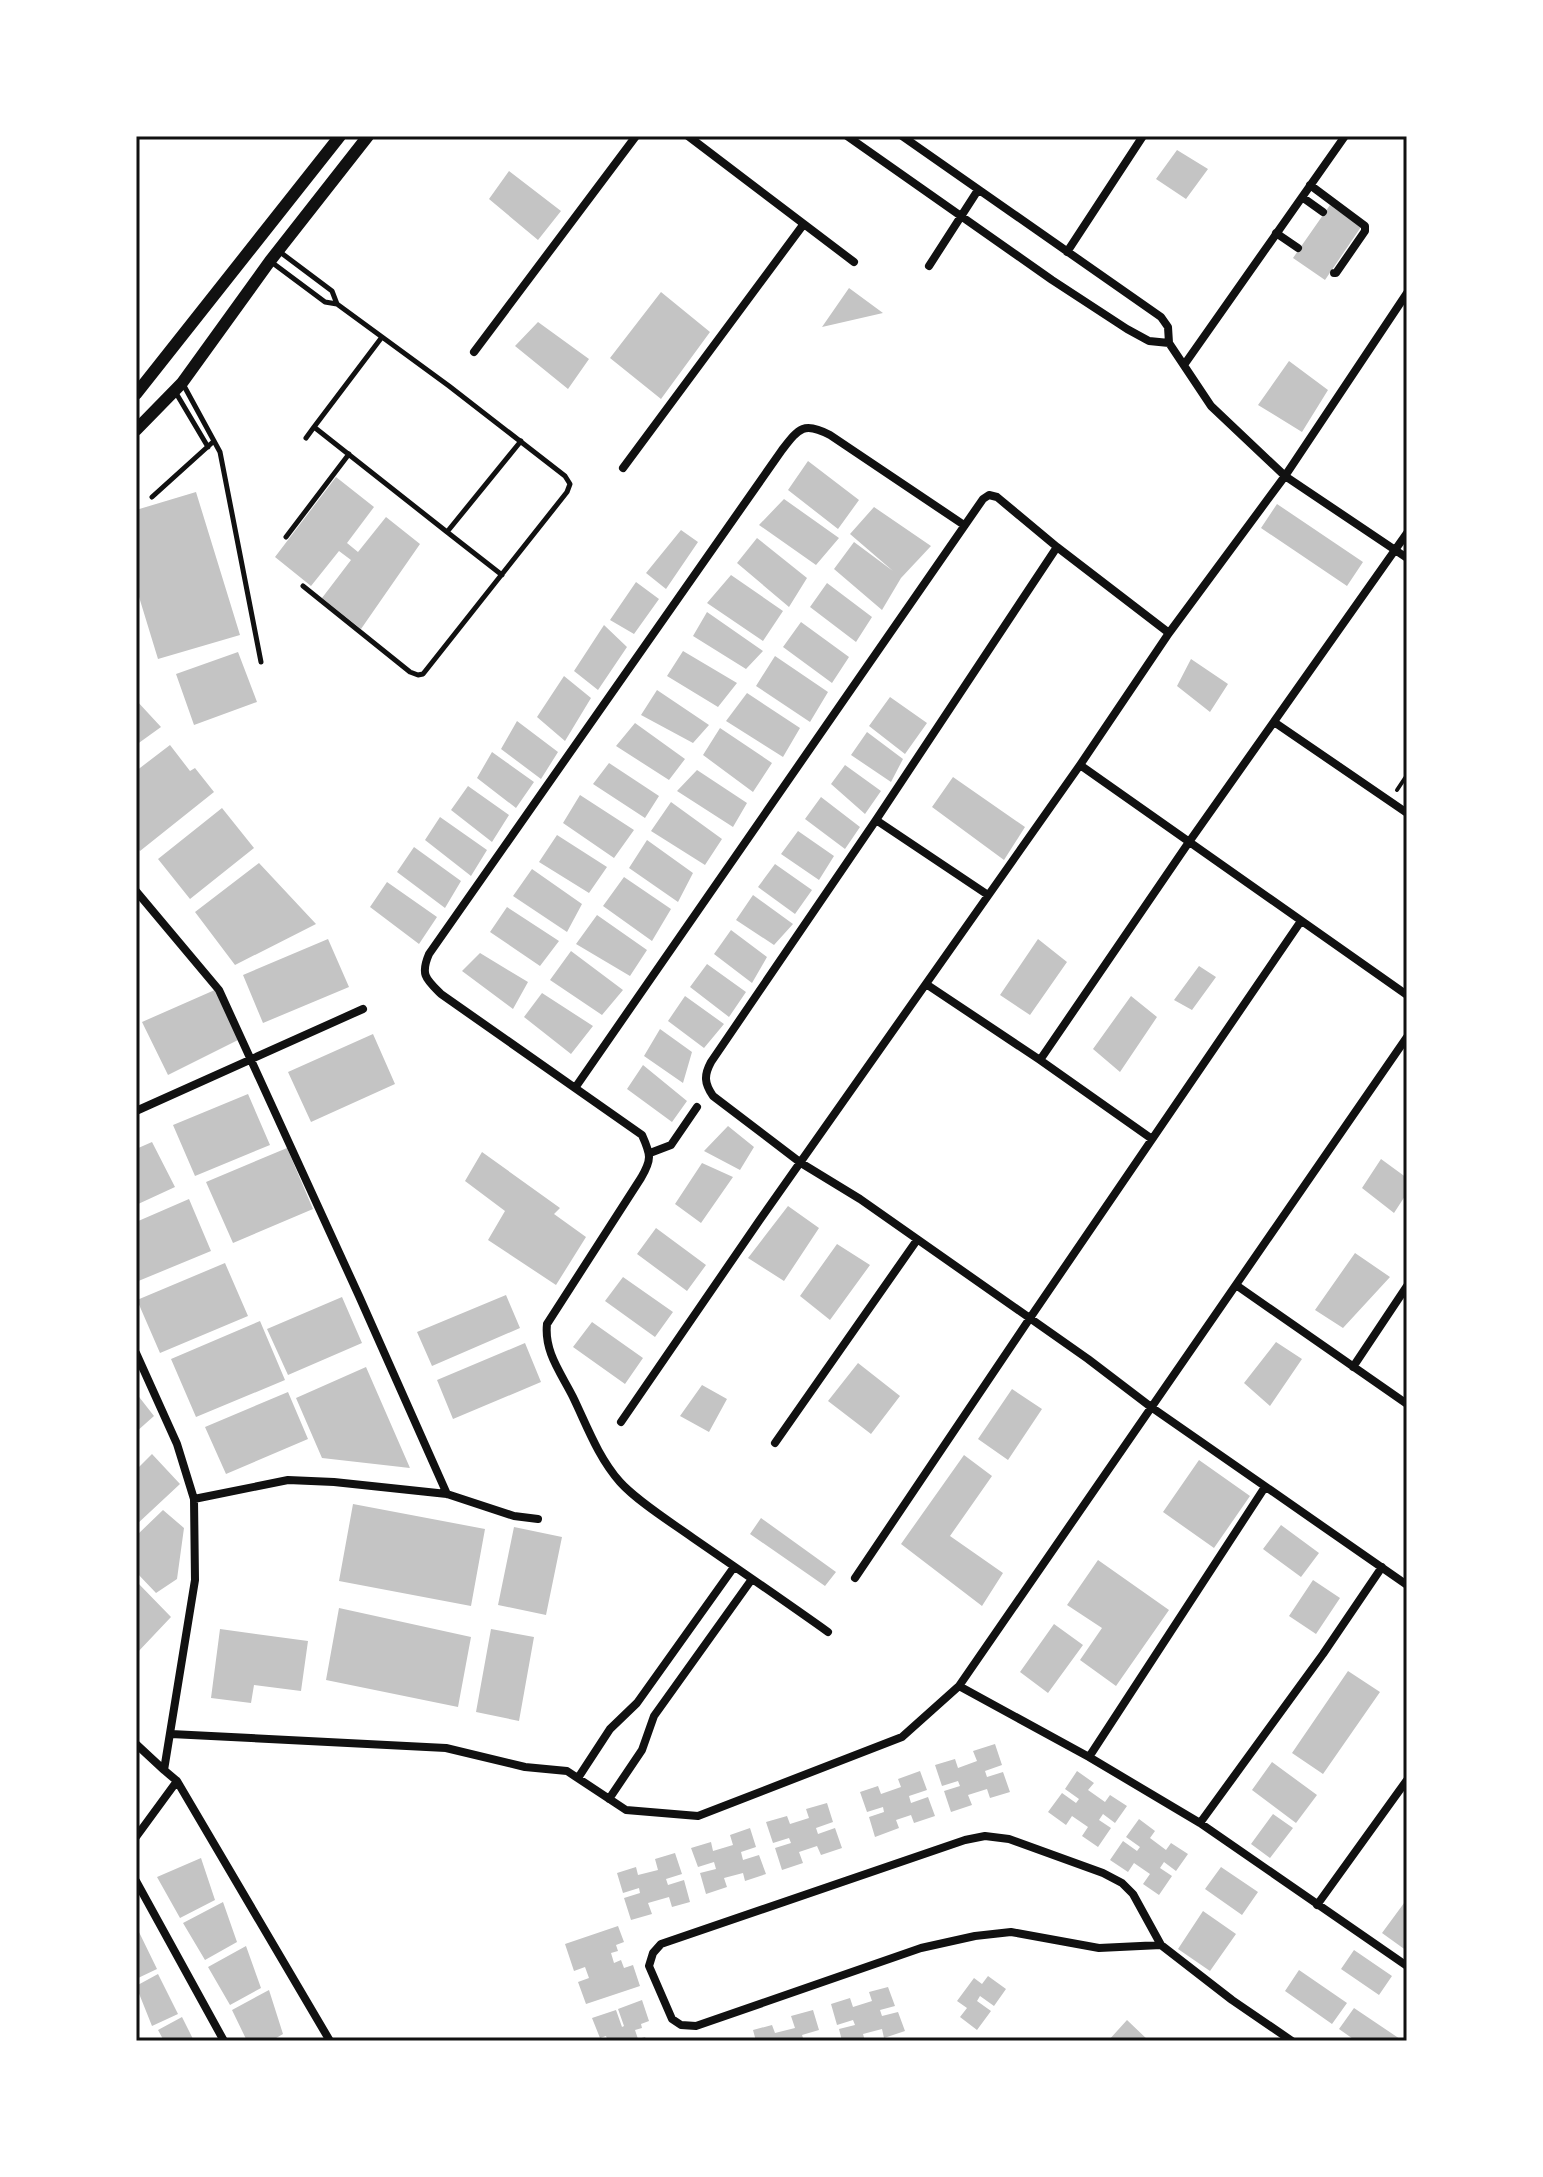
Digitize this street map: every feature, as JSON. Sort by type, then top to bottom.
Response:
[{"type":"street","points":[[136,394],[340,136]]},
{"type":"street","points":[[136,430],[178,387],[274,256],[368,136]]},
{"type":"street","points":[[474,352],[636,136]]},
{"type":"street","points":[[688,136],[854,262]]},
{"type":"street","points":[[847,136],[1127,329],[1149,341],[1169,343]]},
{"type":"street","points":[[902,136],[1161,317],[1168,327],[1169,343],[1211,406],[1285,476],[1407,558]]},
{"type":"street","points":[[1067,252],[1143,136]]},
{"type":"street","points":[[1184,365],[1345,136]]},
{"type":"street","points":[[1310,185],[1365,226],[1365,231],[1334,273]]},
{"type":"street","points":[[929,266],[978,190]]},
{"type":"street","points":[[1302,197],[1323,212]]},
{"type":"street","points":[[623,468],[803,225]]},
{"type":"street","points":[[1276,233],[1298,248]]},
{"type":"street","points":[[621,1422],[1169,633],[1285,476],[1407,293]]},
{"type":"street","points":[[828,1632],[667,1520],[621,1483],[588,1432],[550,1353],[546,1338],[547,1324],[641,1178],[649,1164],[650,1153],[642,1135],[441,994],[425,975],[424,966],[429,954],[798,430],[807,426],[830,435],[964,525]]},
{"type":"street","points":[[575,1088],[983,499],[992,495],[997,497],[1169,633]]},
{"type":"street","points":[[1040,1060],[1407,533]]},
{"type":"street","points":[[1057,547],[706,1071],[707,1088],[713,1096],[801,1163],[860,1199],[1407,1585]]},
{"type":"street","points":[[1274,722],[1407,813]]},
{"type":"street","points":[[1080,765],[1407,995]]},
{"type":"street","points":[[876,820],[988,895]]},
{"type":"street","points":[[136,891],[219,990],[447,1494]]},
{"type":"street","points":[[855,1578],[1301,921]]},
{"type":"street","points":[[926,984],[1152,1139]]},
{"type":"street","points":[[136,1111],[363,1009]]},
{"type":"street","points":[[171,1734],[446,1748],[525,1767],[567,1771],[626,1810],[698,1816],[902,1737],[959,1686],[1407,1037]]},
{"type":"street","points":[[650,1153],[671,1145],[697,1107]]},
{"type":"street","points":[[775,1443],[917,1240]]},
{"type":"street","points":[[1236,1285],[1407,1404]]},
{"type":"street","points":[[1353,1367],[1407,1286]]},
{"type":"street","points":[[136,1353],[177,1444],[194,1499],[195,1580],[164,1770]]},
{"type":"street","points":[[194,1499],[288,1480],[334,1482],[447,1494],[514,1516],[538,1519]]},
{"type":"street","points":[[1089,1757],[1265,1487]]},
{"type":"street","points":[[578,1778],[610,1729],[637,1703],[734,1567]]},
{"type":"street","points":[[1200,1823],[1382,1567]]},
{"type":"street","points":[[609,1799],[642,1750],[654,1716],[752,1579]]},
{"type":"street","points":[[959,1686],[1089,1757],[1200,1823],[1407,1966]]},
{"type":"street","points":[[136,1744],[177,1781],[330,2041]]},
{"type":"street","points":[[1317,1905],[1407,1780]]},
{"type":"street","points":[[136,1837],[177,1781]]},
{"type":"street","points":[[1161,1945],[1099,1948],[1011,1932],[975,1936],[921,1948],[696,2026],[681,2025],[672,2019],[649,1966],[653,1953],[661,1944],[946,1846],[985,1836],[1009,1839],[1103,1873],[1122,1883],[1133,1894],[1161,1945],[1292,2041]]},
{"type":"street","points":[[136,1881],[224,2041]]},
{"type":"lane","points":[[274,256],[332,291],[337,304]]},
{"type":"lane","points":[[274,256],[325,302],[337,304],[382,337],[521,441],[565,476],[570,484],[567,492],[427,671],[418,675],[410,672],[303,586]]},
{"type":"lane","points":[[306,438],[382,337]]},
{"type":"lane","points":[[178,387],[214,441],[221,459],[261,662]]},
{"type":"lane","points":[[178,387],[208,447]]},
{"type":"lane","points":[[314,427],[502,575]]},
{"type":"lane","points":[[152,497],[214,441]]},
{"type":"lane","points":[[447,532],[521,441]]},
{"type":"lane","points":[[286,537],[349,454]]},
{"type":"building","points":[[1177,150],[1208,169],[1186,199],[1156,179]]},
{"type":"building","points":[[509,171],[561,211],[538,240],[489,199]]},
{"type":"building","points":[[1330,205],[1361,227],[1325,280],[1293,258]]},
{"type":"building","points":[[849,288],[883,313],[822,327]]},
{"type":"building","points":[[661,292],[710,332],[661,399],[610,358]]},
{"type":"building","points":[[538,322],[589,359],[568,389],[515,346]]},
{"type":"building","points":[[1289,361],[1328,390],[1302,432],[1258,405]]},
{"type":"building","points":[[808,461],[859,500],[838,529],[788,490]]},
{"type":"building","points":[[336,477],[374,507],[347,543],[358,552],[386,517],[420,544],[361,629],[322,598],[351,560],[339,551],[311,586],[275,557]]},
{"type":"building","points":[[196,492],[240,635],[158,659],[136,587],[136,510]]},
{"type":"building","points":[[784,499],[839,538],[816,565],[759,525]]},
{"type":"building","points":[[1277,504],[1363,562],[1347,586],[1261,528]]},
{"type":"building","points":[[874,507],[931,546],[901,578],[882,610],[834,569],[854,542],[893,571],[850,534]]},
{"type":"building","points":[[681,530],[698,542],[666,589],[646,573]]},
{"type":"building","points":[[757,538],[807,578],[789,607],[737,563]]},
{"type":"building","points":[[731,575],[783,611],[763,641],[707,603]]},
{"type":"building","points":[[636,582],[659,599],[634,634],[610,620]]},
{"type":"building","points":[[827,583],[872,617],[856,642],[810,607]]},
{"type":"building","points":[[707,612],[763,651],[746,669],[693,636]]},
{"type":"building","points":[[801,622],[849,657],[832,683],[783,647]]},
{"type":"building","points":[[604,625],[627,647],[598,690],[574,671]]},
{"type":"building","points":[[683,651],[737,683],[718,707],[667,676]]},
{"type":"building","points":[[238,652],[257,702],[194,725],[176,674]]},
{"type":"building","points":[[775,656],[828,692],[810,722],[756,686]]},
{"type":"building","points":[[1191,659],[1228,684],[1210,712],[1177,686]]},
{"type":"building","points":[[564,676],[591,698],[565,741],[537,717]]},
{"type":"building","points":[[657,690],[709,725],[693,743],[641,715]]},
{"type":"building","points":[[747,693],[800,728],[783,757],[726,721]]},
{"type":"building","points":[[890,697],[927,723],[905,754],[869,726]]},
{"type":"building","points":[[136,700],[161,727],[136,745]]},
{"type":"building","points":[[517,721],[558,752],[541,779],[501,749]]},
{"type":"building","points":[[635,723],[685,759],[669,780],[616,746]]},
{"type":"building","points":[[720,728],[772,763],[753,792],[703,755]]},
{"type":"building","points":[[867,732],[903,759],[891,782],[851,755]]},
{"type":"building","points":[[170,745],[190,771],[195,768],[214,792],[140,851],[136,846],[136,771]]},
{"type":"building","points":[[492,752],[534,782],[516,808],[477,778]]},
{"type":"building","points":[[609,763],[659,796],[645,818],[593,784]]},
{"type":"building","points":[[845,765],[881,791],[865,814],[831,784]]},
{"type":"building","points":[[697,770],[747,803],[733,827],[677,791]]},
{"type":"building","points":[[953,777],[1025,827],[1004,860],[932,807]]},
{"type":"building","points":[[468,786],[509,815],[492,842],[451,810]]},
{"type":"building","points":[[580,795],[634,830],[614,858],[563,823]]},
{"type":"building","points":[[821,797],[860,827],[845,849],[805,819]]},
{"type":"building","points":[[671,802],[722,839],[705,865],[651,831]]},
{"type":"building","points":[[222,808],[254,848],[190,899],[158,859]]},
{"type":"building","points":[[440,817],[487,850],[471,876],[425,840]]},
{"type":"building","points":[[798,831],[834,856],[819,880],[781,854]]},
{"type":"building","points":[[557,835],[607,867],[589,893],[539,862]]},
{"type":"building","points":[[647,840],[693,873],[678,902],[629,868]]},
{"type":"building","points":[[414,847],[461,881],[445,908],[397,872]]},
{"type":"building","points":[[259,863],[316,924],[235,965],[195,912]]},
{"type":"building","points":[[775,864],[812,890],[795,914],[758,887]]},
{"type":"building","points":[[532,869],[582,904],[567,932],[513,896]]},
{"type":"building","points":[[624,877],[671,909],[652,941],[603,906]]},
{"type":"building","points":[[387,882],[437,917],[419,944],[370,907]]},
{"type":"building","points":[[753,895],[793,924],[774,945],[736,920]]},
{"type":"building","points":[[507,907],[559,941],[540,966],[490,932]]},
{"type":"building","points":[[597,915],[647,950],[630,976],[576,944]]},
{"type":"building","points":[[731,930],[767,957],[752,983],[714,954]]},
{"type":"building","points":[[328,939],[349,987],[263,1023],[243,975]]},
{"type":"building","points":[[1038,939],[1067,962],[1030,1015],[1000,995]]},
{"type":"building","points":[[571,951],[623,990],[602,1015],[550,980]]},
{"type":"building","points":[[480,953],[528,982],[513,1009],[462,971]]},
{"type":"building","points":[[707,964],[746,992],[729,1017],[690,987]]},
{"type":"building","points":[[1199,966],[1216,977],[1192,1010],[1174,1000]]},
{"type":"building","points":[[217,989],[238,1040],[168,1075],[142,1022]]},
{"type":"building","points":[[542,993],[593,1026],[571,1054],[524,1017]]},
{"type":"building","points":[[685,996],[724,1024],[704,1048],[668,1021]]},
{"type":"building","points":[[1131,996],[1157,1017],[1120,1072],[1093,1049]]},
{"type":"building","points":[[660,1029],[692,1052],[683,1083],[644,1056]]},
{"type":"building","points":[[373,1034],[395,1084],[311,1122],[288,1072]]},
{"type":"building","points":[[643,1065],[687,1101],[672,1122],[627,1089]]},
{"type":"building","points":[[248,1094],[270,1145],[195,1176],[173,1125]]},
{"type":"building","points":[[728,1126],[754,1147],[740,1170],[704,1151]]},
{"type":"building","points":[[152,1142],[175,1187],[136,1205],[136,1149]]},
{"type":"building","points":[[287,1148],[313,1209],[233,1243],[206,1182]]},
{"type":"building","points":[[482,1152],[560,1208],[554,1214],[586,1237],[556,1285],[488,1240],[505,1211],[465,1181]]},
{"type":"building","points":[[1381,1159],[1407,1178],[1407,1193],[1394,1213],[1362,1188]]},
{"type":"building","points":[[702,1163],[733,1177],[701,1223],[675,1204]]},
{"type":"building","points":[[189,1199],[211,1251],[136,1282],[136,1222]]},
{"type":"building","points":[[788,1206],[819,1228],[784,1281],[748,1258]]},
{"type":"building","points":[[656,1228],[706,1265],[687,1291],[637,1254]]},
{"type":"building","points":[[837,1244],[870,1265],[830,1320],[800,1296]]},
{"type":"building","points":[[1355,1253],[1390,1277],[1343,1328],[1315,1310]]},
{"type":"building","points":[[225,1263],[248,1316],[160,1353],[137,1300]]},
{"type":"building","points":[[623,1277],[673,1312],[655,1337],[605,1301]]},
{"type":"building","points":[[506,1295],[520,1328],[432,1366],[417,1332]]},
{"type":"building","points":[[342,1297],[362,1343],[288,1375],[267,1329]]},
{"type":"building","points":[[260,1321],[285,1380],[196,1417],[171,1359]]},
{"type":"building","points":[[592,1322],[643,1358],[625,1384],[573,1347]]},
{"type":"building","points":[[1276,1342],[1302,1359],[1270,1406],[1244,1383]]},
{"type":"building","points":[[525,1343],[541,1382],[453,1419],[437,1380]]},
{"type":"building","points":[[858,1363],[900,1396],[871,1434],[828,1401]]},
{"type":"building","points":[[366,1367],[410,1468],[322,1458],[296,1398]]},
{"type":"building","points":[[702,1385],[727,1399],[709,1432],[680,1416]]},
{"type":"building","points":[[1012,1389],[1042,1409],[1008,1460],[978,1439]]},
{"type":"building","points":[[288,1392],[308,1439],[226,1474],[205,1427]]},
{"type":"building","points":[[136,1393],[154,1416],[136,1432]]},
{"type":"building","points":[[152,1454],[180,1484],[136,1525],[136,1470]]},
{"type":"building","points":[[964,1455],[992,1476],[950,1536],[1003,1573],[982,1606],[901,1544]]},
{"type":"building","points":[[1199,1460],[1250,1496],[1214,1548],[1163,1512]]},
{"type":"building","points":[[353,1504],[485,1529],[471,1606],[339,1581]]},
{"type":"building","points":[[163,1510],[184,1528],[177,1579],[156,1593],[136,1572],[136,1536]]},
{"type":"building","points":[[761,1518],[836,1572],[825,1586],[750,1534]]},
{"type":"building","points":[[1281,1525],[1319,1553],[1301,1577],[1263,1549]]},
{"type":"building","points":[[514,1527],[562,1537],[546,1615],[498,1605]]},
{"type":"building","points":[[1098,1560],[1169,1610],[1116,1686],[1080,1660],[1102,1628],[1067,1605]]},
{"type":"building","points":[[1313,1580],[1340,1598],[1316,1634],[1289,1616]]},
{"type":"building","points":[[136,1581],[171,1617],[136,1654]]},
{"type":"building","points":[[339,1608],[471,1637],[458,1707],[326,1680]]},
{"type":"building","points":[[1054,1624],[1083,1645],[1048,1693],[1020,1672]]},
{"type":"building","points":[[220,1629],[308,1641],[301,1691],[254,1685],[251,1703],[211,1698]]},
{"type":"building","points":[[491,1629],[534,1637],[519,1721],[476,1712]]},
{"type":"building","points":[[1348,1671],[1380,1692],[1323,1774],[1292,1753]]},
{"type":"building","points":[[995,1744],[1002,1765],[985,1771],[987,1777],[1003,1772],[1010,1792],[990,1798],[987,1789],[968,1795],[972,1805],[951,1812],[944,1791],[960,1786],[958,1781],[942,1786],[935,1765],[955,1759],[958,1768],[977,1761],[973,1751]]},
{"type":"building","points":[[1272,1762],[1317,1795],[1296,1823],[1252,1790]]},
{"type":"building","points":[[920,1771],[927,1790],[909,1796],[911,1803],[928,1797],[935,1816],[914,1823],[911,1815],[896,1820],[899,1828],[875,1837],[869,1817],[884,1812],[883,1807],[867,1812],[860,1792],[878,1786],[881,1794],[901,1787],[898,1779]]},
{"type":"building","points":[[1077,1771],[1094,1783],[1088,1790],[1105,1802],[1110,1795],[1127,1806],[1115,1823],[1103,1814],[1099,1820],[1111,1828],[1098,1847],[1082,1836],[1088,1827],[1072,1816],[1066,1825],[1048,1812],[1062,1793],[1076,1803],[1079,1799],[1065,1789]]},
{"type":"building","points":[[827,1803],[833,1822],[816,1828],[818,1834],[835,1828],[842,1848],[821,1855],[817,1846],[799,1852],[803,1863],[782,1870],[775,1848],[791,1843],[789,1838],[773,1843],[766,1822],[787,1816],[790,1824],[809,1818],[806,1809]]},
{"type":"building","points":[[1273,1814],[1293,1828],[1270,1858],[1251,1844]]},
{"type":"building","points":[[1139,1819],[1155,1831],[1150,1838],[1166,1850],[1171,1843],[1188,1854],[1176,1871],[1164,1862],[1160,1868],[1172,1876],[1159,1895],[1143,1884],[1150,1874],[1134,1863],[1128,1872],[1110,1860],[1123,1841],[1137,1851],[1140,1847],[1126,1837]]},
{"type":"building","points":[[750,1828],[756,1847],[741,1852],[743,1860],[759,1855],[766,1874],[745,1881],[743,1873],[724,1878],[727,1887],[706,1894],[700,1873],[716,1869],[714,1862],[698,1867],[691,1848],[711,1842],[713,1851],[733,1845],[730,1835]]},
{"type":"building","points":[[675,1853],[682,1874],[666,1879],[668,1885],[684,1880],[690,1902],[672,1907],[669,1897],[648,1903],[652,1914],[631,1920],[624,1898],[640,1893],[639,1888],[623,1893],[617,1873],[636,1867],[638,1875],[658,1870],[655,1859]]},
{"type":"building","points":[[201,1858],[215,1900],[180,1918],[157,1877]]},
{"type":"building","points":[[1221,1867],[1258,1892],[1242,1915],[1205,1889]]},
{"type":"building","points":[[1407,1899],[1407,1951],[1382,1933]]},
{"type":"building","points":[[223,1902],[237,1942],[205,1960],[183,1923]]},
{"type":"building","points":[[1203,1911],[1236,1934],[1210,1971],[1178,1949]]},
{"type":"building","points":[[618,1926],[624,1942],[616,1945],[618,1951],[611,1953],[614,1963],[621,1960],[624,1968],[633,1965],[640,1986],[586,2004],[578,1982],[589,1978],[585,1967],[574,1971],[565,1944]]},
{"type":"building","points":[[136,1931],[157,1969],[136,1979]]},
{"type":"building","points":[[246,1946],[261,1988],[230,2005],[208,1967]]},
{"type":"building","points":[[1354,1950],[1392,1976],[1379,1995],[1341,1969]]},
{"type":"building","points":[[1299,1970],[1347,2003],[1332,2024],[1285,1991]]},
{"type":"building","points":[[158,1974],[178,2014],[152,2026],[136,1986]]},
{"type":"building","points":[[988,1976],[1006,1989],[994,2006],[980,1996],[977,2001],[991,2011],[977,2030],[960,2017],[967,2008],[957,2001],[974,1978],[982,1984]]},
{"type":"building","points":[[888,1987],[895,2006],[880,2010],[882,2016],[898,2012],[905,2031],[884,2038],[882,2029],[863,2034],[865,2041],[842,2041],[839,2029],[855,2025],[853,2020],[837,2025],[831,2004],[850,1998],[853,2007],[872,2001],[869,1992]]},
{"type":"building","points":[[269,1990],[283,2034],[271,2041],[247,2041],[232,2010]]},
{"type":"building","points":[[642,2000],[649,2021],[635,2030],[638,2039],[645,2037],[647,2041],[608,2041],[606,2036],[600,2038],[592,2018],[616,2010],[622,2027],[618,2009]]},
{"type":"building","points":[[1354,2008],[1403,2041],[1356,2041],[1339,2029]]},
{"type":"building","points":[[813,2010],[819,2030],[802,2035],[804,2041],[756,2041],[753,2030],[772,2025],[775,2033],[795,2028],[791,2016]]},
{"type":"building","points":[[182,2017],[194,2041],[164,2041],[158,2030]]},
{"type":"building","points":[[1127,2020],[1149,2041],[1108,2041]]}]
